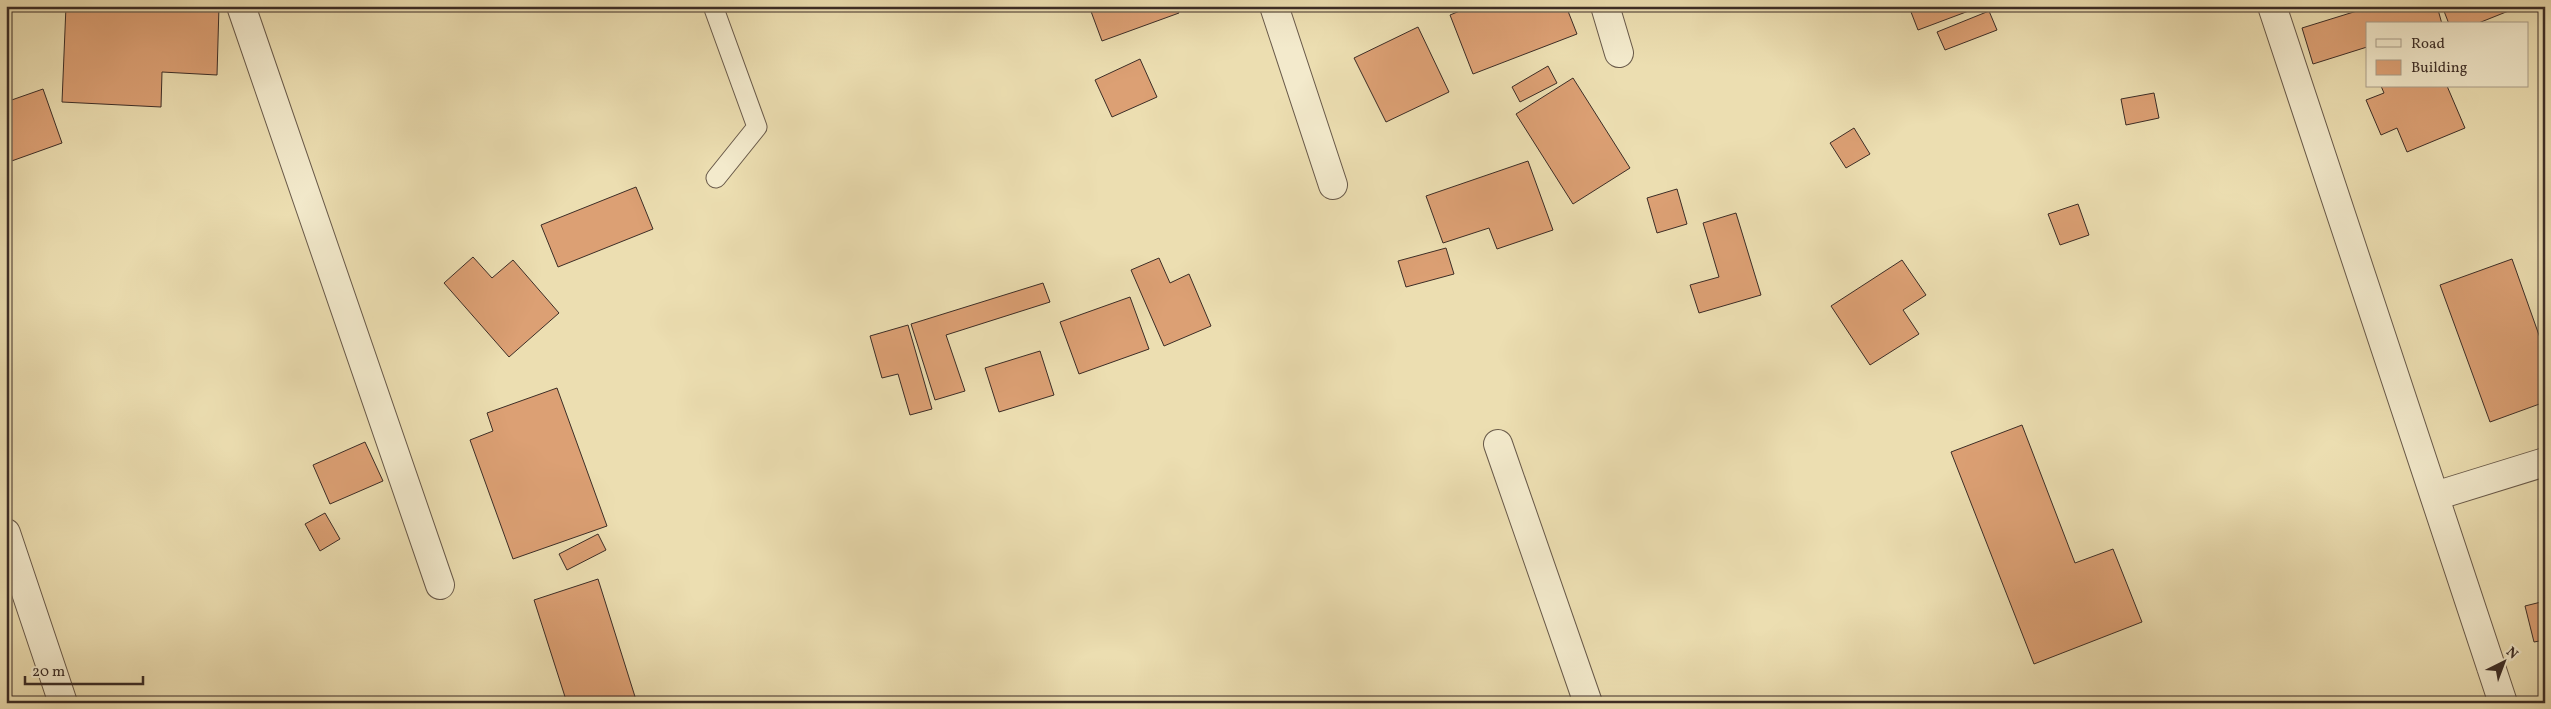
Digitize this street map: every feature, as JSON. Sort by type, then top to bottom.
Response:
[{"type":"street","points":[[241,6],[440,585]]},
{"type":"street","points":[[1274,6],[1333,185]]},
{"type":"street","points":[[1605,6],[1619,53]]},
{"type":"street","points":[[2272,6],[2503,703]]},
{"type":"street","points":[[1498,444],[1588,703]]},
{"type":"street","points":[[2434,496],[2545,462]]},
{"type":"street","points":[[6,533],[63,703]]},
{"type":"lane","points":[[713,6],[757,127],[716,178]]},
{"type":"building","points":[[66,6],[219,6],[217,75],[162,72],[161,107],[62,102]]},
{"type":"building","points":[[1089,6],[1176,6],[1179,13],[1102,41]]},
{"type":"building","points":[[1472,6],[1566,6],[1577,34],[1473,74],[1450,15]]},
{"type":"building","points":[[1927,6],[1982,6],[1918,30],[1911,12]]},
{"type":"building","points":[[2373,6],[2437,6],[2441,22],[2366,22],[2366,47],[2313,64],[2302,28]]},
{"type":"building","points":[[2442,6],[2521,6],[2481,22],[2448,22]]},
{"type":"building","points":[[1989,11],[1997,30],[1945,50],[1937,32]]},
{"type":"building","points":[[1418,27],[1449,92],[1386,122],[1354,58]]},
{"type":"building","points":[[1140,59],[1157,97],[1112,117],[1095,80]]},
{"type":"building","points":[[1548,66],[1557,83],[1520,102],[1512,87]]},
{"type":"building","points":[[1573,78],[1630,168],[1573,204],[1516,114]]},
{"type":"building","points":[[2382,88],[2448,88],[2465,128],[2407,152],[2397,128],[2381,135],[2366,100],[2384,93]]},
{"type":"building","points":[[43,89],[62,143],[6,163],[6,102]]},
{"type":"building","points":[[2154,93],[2159,118],[2126,125],[2121,99]]},
{"type":"building","points":[[1854,128],[1870,154],[1846,168],[1830,143]]},
{"type":"building","points":[[1528,161],[1553,230],[1497,249],[1489,228],[1443,243],[1426,196]]},
{"type":"building","points":[[636,187],[653,229],[558,267],[541,225]]},
{"type":"building","points":[[1677,189],[1687,224],[1657,233],[1647,198]]},
{"type":"building","points":[[2078,204],[2089,235],[2060,245],[2048,214]]},
{"type":"building","points":[[1736,213],[1761,295],[1699,313],[1690,285],[1719,277],[1703,223]]},
{"type":"building","points":[[1446,248],[1454,274],[1406,287],[1398,261]]},
{"type":"building","points":[[473,257],[492,278],[513,260],[559,313],[509,357],[444,283]]},
{"type":"building","points":[[1159,258],[1170,283],[1189,274],[1211,326],[1164,346],[1131,270]]},
{"type":"building","points":[[2512,259],[2545,352],[2545,402],[2490,422],[2440,285]]},
{"type":"building","points":[[1902,260],[1926,295],[1903,310],[1919,334],[1870,365],[1831,306]]},
{"type":"building","points":[[1043,283],[1050,302],[946,335],[965,391],[935,400],[911,324]]},
{"type":"building","points":[[1130,297],[1149,349],[1079,374],[1060,322]]},
{"type":"building","points":[[908,325],[932,409],[910,415],[898,374],[882,378],[870,336]]},
{"type":"building","points":[[1040,351],[1054,395],[999,412],[985,368]]},
{"type":"building","points":[[557,388],[607,526],[513,559],[470,440],[493,431],[487,413]]},
{"type":"building","points":[[2022,425],[2075,563],[2113,549],[2142,622],[2034,664],[1951,452]]},
{"type":"building","points":[[365,442],[383,481],[330,504],[313,465]]},
{"type":"building","points":[[325,513],[340,539],[320,551],[305,524]]},
{"type":"building","points":[[598,534],[606,550],[567,570],[559,554]]},
{"type":"building","points":[[598,579],[637,703],[567,703],[534,600]]},
{"type":"building","points":[[2545,601],[2545,640],[2534,642],[2525,606]]}]
